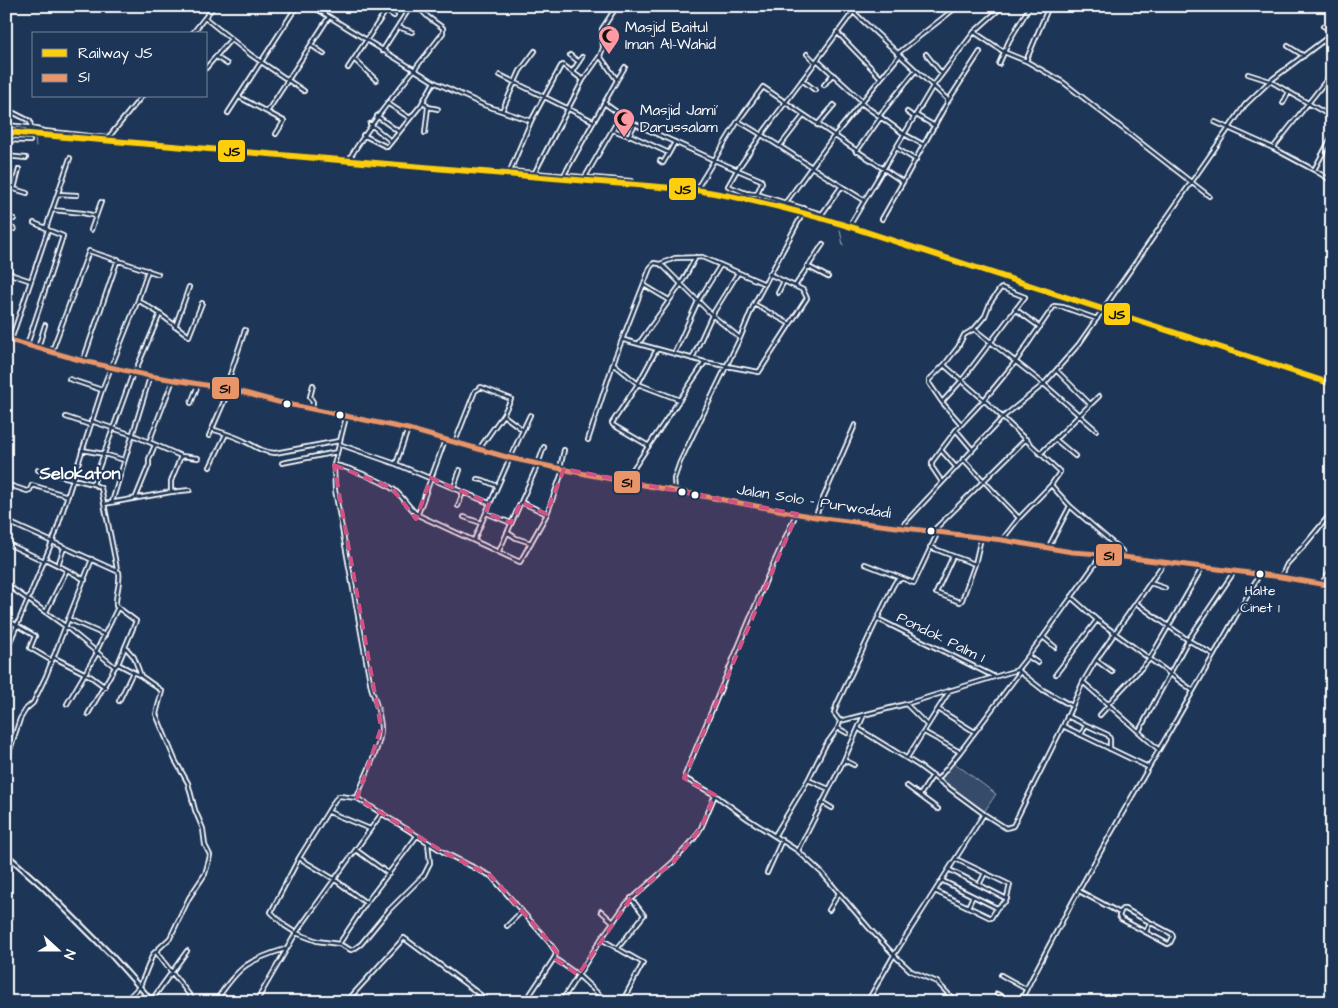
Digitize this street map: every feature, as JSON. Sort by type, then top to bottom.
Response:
[{"type":"main road","name":"Jalan Solo - Purwodadi","points":[[9,340],[110,368],[228,388],[346,417],[408,429],[455,444],[510,458],[796,514],[859,524],[901,527],[1002,540],[1072,552],[1281,577],[1332,586]]},
{"type":"street","points":[[194,32],[214,6]]},
{"type":"street","points":[[228,113],[297,6]]},
{"type":"street","points":[[312,6],[434,82],[484,104],[531,121]]},
{"type":"street","points":[[348,68],[389,6]]},
{"type":"street","points":[[382,51],[412,6]]},
{"type":"street","points":[[351,156],[370,124],[415,71],[444,30],[417,6]]},
{"type":"street","points":[[534,174],[568,107],[600,56],[603,48],[602,29],[616,6]]},
{"type":"street","points":[[847,6],[898,55],[946,97],[948,101]]},
{"type":"street","points":[[786,202],[834,136],[881,79],[898,55],[958,6]]},
{"type":"street","points":[[852,223],[933,86],[974,32],[1003,6]]},
{"type":"street","points":[[999,64],[1009,41],[1030,6]]},
{"type":"street","points":[[1042,6],[1047,11]]},
{"type":"street","points":[[1026,61],[1047,11],[1052,6]]},
{"type":"street","points":[[386,11],[394,16]]},
{"type":"street","points":[[841,187],[822,214],[728,186],[762,134],[853,12]]},
{"type":"street","points":[[205,18],[251,55],[304,91]]},
{"type":"street","points":[[267,112],[329,18]]},
{"type":"street","points":[[901,527],[1002,417],[1044,384],[1057,371],[1097,319],[1245,105],[1270,81],[1332,32],[1323,26]]},
{"type":"street","points":[[398,27],[412,32]]},
{"type":"street","points":[[837,32],[881,79]]},
{"type":"street","points":[[974,32],[1004,52],[1026,61],[1063,82],[1209,196]]},
{"type":"street","points":[[208,66],[231,39]]},
{"type":"street","points":[[1323,41],[1332,47]]},
{"type":"street","points":[[310,45],[324,54]]},
{"type":"street","points":[[1288,46],[1304,56]]},
{"type":"street","points":[[502,111],[514,82],[536,52]]},
{"type":"street","points":[[882,219],[948,101],[980,52]]},
{"type":"street","points":[[807,54],[833,74],[880,117],[924,145]]},
{"type":"street","points":[[926,54],[942,74]]},
{"type":"street","points":[[570,55],[579,62]]},
{"type":"street","points":[[600,56],[617,80]]},
{"type":"street","points":[[216,57],[227,64]]},
{"type":"street","points":[[572,72],[582,57]]},
{"type":"street","points":[[354,59],[376,80]]},
{"type":"street","points":[[582,82],[562,65],[531,121],[510,172],[631,181]]},
{"type":"street","points":[[563,176],[624,67]]},
{"type":"street","points":[[856,152],[916,70]]},
{"type":"street","points":[[1273,148],[1332,73]]},
{"type":"street","points":[[824,85],[833,74]]},
{"type":"street","points":[[1248,74],[1270,81],[1332,117]]},
{"type":"street","points":[[500,75],[593,121]]},
{"type":"street","points":[[802,80],[815,90]]},
{"type":"street","points":[[363,136],[386,148],[423,101],[434,82]]},
{"type":"street","points":[[699,185],[738,121],[762,88],[786,102],[817,126],[903,182]]},
{"type":"street","points":[[1283,103],[1289,92]]},
{"type":"street","points":[[239,96],[284,121],[276,134]]},
{"type":"street","points":[[6,125],[108,138],[140,98]]},
{"type":"street","points":[[423,101],[428,106],[438,109]]},
{"type":"street","points":[[387,103],[410,118]]},
{"type":"street","points":[[604,103],[634,124],[762,181],[757,194]]},
{"type":"street","points":[[817,126],[834,105]]},
{"type":"street","points":[[425,134],[428,106]]},
{"type":"street","points":[[6,109],[29,120],[31,128]]},
{"type":"street","points":[[907,112],[934,126]]},
{"type":"street","points":[[584,177],[620,115]]},
{"type":"street","points":[[780,146],[804,115]]},
{"type":"street","points":[[377,116],[398,132]]},
{"type":"street","points":[[738,121],[762,134],[841,187],[864,200]]},
{"type":"street","points":[[1215,122],[1273,148],[1332,180]]},
{"type":"street","points":[[370,124],[391,141]]},
{"type":"street","points":[[630,135],[634,124]]},
{"type":"street","points":[[613,129],[669,153]]},
{"type":"street","points":[[1314,170],[1332,136]]},
{"type":"street","points":[[6,140],[30,141]]},
{"type":"street","points":[[660,161],[663,163],[675,142]]},
{"type":"street","points":[[896,148],[916,160]]},
{"type":"street","points":[[6,162],[7,156],[26,158]]},
{"type":"street","points":[[9,340],[31,281],[70,158]]},
{"type":"street","points":[[14,189],[19,169]]},
{"type":"street","points":[[6,194],[8,186],[27,193]]},
{"type":"street","points":[[58,194],[76,195]]},
{"type":"street","points":[[91,230],[101,202]]},
{"type":"street","points":[[676,490],[674,479],[677,468],[740,338],[754,304],[804,208]]},
{"type":"street","points":[[52,210],[96,216]]},
{"type":"street","points":[[6,216],[14,219]]},
{"type":"street","points":[[27,345],[63,236],[34,223]]},
{"type":"street","points":[[6,226],[14,229]]},
{"type":"street","points":[[795,286],[823,244]]},
{"type":"street","points":[[51,352],[89,251],[118,259],[158,274]]},
{"type":"street","points":[[588,440],[651,265],[654,263],[660,264],[675,258],[696,256],[706,258],[738,274],[765,284]]},
{"type":"street","points":[[639,344],[681,284],[696,256]]},
{"type":"street","points":[[83,361],[118,259]]},
{"type":"street","points":[[660,264],[712,315],[740,338]]},
{"type":"street","points":[[674,354],[698,301],[720,266]]},
{"type":"street","points":[[807,266],[828,277]]},
{"type":"street","points":[[6,270],[13,275],[31,281]]},
{"type":"street","points":[[7,649],[52,543],[102,390],[148,270]]},
{"type":"street","points":[[692,359],[712,315],[738,274]]},
{"type":"street","points":[[623,340],[692,359],[759,372],[807,298],[805,291],[770,274]]},
{"type":"street","points":[[778,293],[784,281]]},
{"type":"street","points":[[644,285],[669,300]]},
{"type":"street","points":[[176,327],[189,287]]},
{"type":"street","points":[[942,402],[992,342],[1025,296],[1001,288],[990,303],[986,316],[974,329],[964,335],[958,347],[929,381],[942,402],[961,424]]},
{"type":"street","points":[[138,300],[189,336],[202,303]]},
{"type":"street","points":[[754,304],[790,324]]},
{"type":"street","points":[[942,482],[931,464],[956,430],[1016,361],[1056,306],[1097,319]]},
{"type":"street","points":[[1015,310],[1040,327]]},
{"type":"street","points":[[93,484],[134,373],[160,314]]},
{"type":"street","points":[[38,348],[44,325]]},
{"type":"street","points":[[974,329],[1044,384],[1096,430]]},
{"type":"street","points":[[209,436],[228,388],[246,330]]},
{"type":"street","points":[[649,446],[612,424],[638,384],[657,349]]},
{"type":"street","points":[[625,481],[705,362]]},
{"type":"street","points":[[614,364],[638,384],[680,400]]},
{"type":"street","points":[[944,365],[1060,472],[1051,485],[1019,518],[1002,540]]},
{"type":"street","points":[[1057,371],[1090,404]]},
{"type":"street","points":[[112,502],[150,376]]},
{"type":"street","points":[[69,379],[102,390]]},
{"type":"street","points":[[149,442],[173,380]]},
{"type":"street","points":[[191,403],[199,383]]},
{"type":"street","points":[[312,409],[313,402],[310,398],[314,385]]},
{"type":"street","points":[[455,444],[477,388],[481,387],[510,398],[510,402],[478,450]]},
{"type":"street","points":[[1040,454],[1099,396]]},
{"type":"street","points":[[503,415],[523,430]]},
{"type":"street","points":[[474,540],[489,503],[530,416]]},
{"type":"street","points":[[66,417],[114,428],[181,456],[198,458]]},
{"type":"street","points":[[346,417],[334,465],[335,490],[381,728],[378,743],[357,798]]},
{"type":"street","points":[[815,517],[854,425]]},
{"type":"street","points":[[212,429],[245,441],[261,451],[274,453],[339,443],[396,464],[489,503]]},
{"type":"street","points":[[396,464],[408,429]]},
{"type":"street","points":[[956,430],[972,449]]},
{"type":"street","points":[[210,468],[226,434]]},
{"type":"street","points":[[865,564],[912,583],[916,582],[935,532],[1026,439]]},
{"type":"street","points":[[1055,439],[1074,456]]},
{"type":"street","points":[[418,514],[445,440]]},
{"type":"street","points":[[136,498],[155,445]]},
{"type":"street","points":[[499,551],[544,447]]},
{"type":"street","points":[[82,450],[124,460]]},
{"type":"street","points":[[334,465],[360,473],[392,488],[407,506],[418,514],[520,562],[546,514],[562,468],[564,450]]},
{"type":"street","points":[[941,450],[956,467]]},
{"type":"street","points":[[282,463],[337,452]]},
{"type":"street","points":[[171,492],[171,481],[181,456]]},
{"type":"street","points":[[963,459],[1019,518]]},
{"type":"street","points":[[38,470],[93,484],[101,488],[117,570],[120,574],[116,606],[136,620],[117,666],[88,714]]},
{"type":"street","points":[[454,488],[460,470]]},
{"type":"street","points":[[476,479],[497,486]]},
{"type":"street","points":[[6,484],[27,490],[30,490],[32,485],[68,496]]},
{"type":"street","points":[[1051,485],[1070,506],[1122,551],[1124,558]]},
{"type":"street","points":[[104,504],[190,490]]},
{"type":"street","points":[[458,506],[463,492]]},
{"type":"street","points":[[521,502],[546,514]]},
{"type":"street","points":[[1048,548],[1070,506]]},
{"type":"street","points":[[1281,577],[1287,564],[1332,512]]},
{"type":"street","points":[[486,513],[511,523]]},
{"type":"street","points":[[796,514],[766,580],[685,775],[686,779],[715,794],[748,819],[798,851],[822,873],[894,955],[911,971],[937,982],[956,1002]]},
{"type":"street","points":[[464,517],[481,523]]},
{"type":"street","points":[[6,521],[52,543],[117,570]]},
{"type":"street","points":[[507,532],[516,538],[531,542]]},
{"type":"street","points":[[953,556],[936,592],[938,595],[962,602],[975,564],[981,538]]},
{"type":"street","points":[[6,543],[58,565],[85,579],[92,579]]},
{"type":"street","points":[[930,547],[975,564]]},
{"type":"street","points":[[58,565],[64,548]]},
{"type":"street","points":[[938,779],[975,732],[1098,560],[1100,554]]},
{"type":"street","points":[[6,762],[20,720],[26,709],[33,703],[53,659],[92,559]]},
{"type":"street","points":[[859,730],[907,758],[1006,828],[1013,826],[1083,682],[1114,632],[1165,562]]},
{"type":"street","points":[[1100,715],[1149,660],[1202,568]]},
{"type":"street","points":[[1321,584],[1332,569]]},
{"type":"street","points":[[46,612],[67,570]]},
{"type":"street","points":[[1139,731],[1188,640],[1235,572]]},
{"type":"street","points":[[1020,1002],[1158,749],[1259,575]]},
{"type":"street","points":[[775,835],[808,780],[825,746],[838,728],[840,721],[834,711],[893,586],[896,581],[902,579]]},
{"type":"street","points":[[1150,583],[1165,588]]},
{"type":"street","points":[[6,584],[65,626],[96,653],[117,666],[141,676],[162,691],[156,714],[174,760],[188,783],[195,810],[203,829],[205,845],[210,856],[205,874],[189,898],[170,938],[152,956],[140,986],[124,1002]]},
{"type":"street","points":[[1071,597],[1097,620],[1193,691]]},
{"type":"street","points":[[1136,603],[1188,640],[1214,655]]},
{"type":"street","points":[[67,704],[85,674],[118,608]]},
{"type":"street","points":[[6,619],[35,636],[30,648],[85,674],[105,687]]},
{"type":"street","points":[[68,619],[105,635]]},
{"type":"street","name":"Pondok Palm 1","points":[[878,619],[994,676]]},
{"type":"street","points":[[1056,674],[1097,620]]},
{"type":"street","points":[[1043,637],[1055,647]]},
{"type":"street","points":[[126,648],[134,657],[141,676]]},
{"type":"street","points":[[1029,656],[1038,663]]},
{"type":"street","points":[[1096,660],[1112,672]]},
{"type":"street","points":[[840,721],[906,704],[994,676],[1018,671],[1044,690],[1072,706]]},
{"type":"street","points":[[119,701],[133,672]]},
{"type":"street","points":[[1083,682],[1158,749]]},
{"type":"street","points":[[907,758],[950,690]]},
{"type":"street","points":[[906,704],[927,725]]},
{"type":"street","points":[[938,709],[975,732]]},
{"type":"street","points":[[798,851],[859,730],[864,715]]},
{"type":"street","points":[[1067,716],[1110,736],[1110,749]]},
{"type":"street","points":[[1081,736],[1086,724]]},
{"type":"street","points":[[1063,726],[1148,767]]},
{"type":"street","points":[[838,728],[847,733]]},
{"type":"street","points":[[924,732],[960,752]]},
{"type":"street","points":[[844,760],[854,765]]},
{"type":"street","points":[[920,795],[933,776]]},
{"type":"street","points":[[808,780],[829,789]]},
{"type":"street","points":[[907,786],[938,809]]},
{"type":"street","points":[[561,1002],[601,939],[631,898],[690,844],[701,828],[715,794]]},
{"type":"street","points":[[428,843],[430,863],[424,875],[389,910],[358,947],[351,950],[339,944],[317,940],[296,933],[285,926],[271,911],[299,858],[340,796],[357,798],[428,843],[491,876],[556,952],[525,1002]]},
{"type":"street","points":[[822,802],[832,808]]},
{"type":"street","points":[[329,812],[370,829]]},
{"type":"street","points":[[256,1002],[296,933],[382,813]]},
{"type":"street","points":[[868,1002],[870,995],[894,955],[984,814]]},
{"type":"street","points":[[339,944],[366,903],[417,836]]},
{"type":"street","points":[[767,873],[782,840]]},
{"type":"street","points":[[356,850],[389,874]]},
{"type":"street","points":[[6,854],[112,956],[152,1001],[187,951]]},
{"type":"street","points":[[299,858],[366,903]]},
{"type":"street","points":[[935,891],[991,918],[997,908],[1007,899],[1010,886],[956,859]]},
{"type":"street","points":[[950,870],[1007,899]]},
{"type":"street","points":[[979,885],[985,873]]},
{"type":"street","points":[[942,881],[997,908]]},
{"type":"street","points":[[1079,891],[1120,913]]},
{"type":"street","points":[[830,910],[839,893]]},
{"type":"street","points":[[968,907],[974,896]]},
{"type":"street","points":[[617,949],[644,915],[631,898]]},
{"type":"street","points":[[1124,909],[1150,922],[1172,934],[1172,940],[1168,944],[1120,918],[1120,913],[1124,909]]},
{"type":"street","points":[[507,926],[522,911]]},
{"type":"street","points":[[601,911],[613,922]]},
{"type":"street","points":[[1146,932],[1150,922]]},
{"type":"street","points":[[346,1002],[404,938],[490,1002]]},
{"type":"street","points":[[601,939],[643,963],[622,1002]]},
{"type":"street","points":[[215,1002],[244,965],[287,949]]},
{"type":"street","points":[[156,951],[195,1002]]},
{"type":"street","points":[[554,958],[578,975],[607,1002]]},
{"type":"street","points":[[1001,975],[1026,989]]},
{"type":"street","points":[[997,994],[1012,1002]]},
{"type":"street","points":[[870,995],[882,1002]]},
{"type":"highlighted area","points":[[334,465],[392,488],[416,519],[431,478],[489,503],[486,513],[511,523],[521,502],[546,514],[564,469],[797,514],[684,778],[715,795],[701,828],[674,861],[631,898],[578,975],[554,958],[557,953],[549,942],[491,876],[445,853],[357,798],[381,728]]},
{"type":"shaded area","points":[[953,762],[996,794],[984,812],[941,779]]},
{"type":"waterway","points":[[35,139],[36,146]]},
{"type":"waterway","points":[[840,230],[843,245]]},
{"type":"rail line","name":"JS","points":[[6,132],[715,193],[773,205],[848,226],[1332,384]]},
{"type":"transit line","name":"S1","points":[[6,339],[83,361],[150,376],[230,389],[278,402],[408,429],[510,458],[815,517],[1002,540],[1072,552],[1281,577],[1332,586]]},
{"type":"place","name":"Masjid Baitul Iman Al-Wahid","points":[[609,55]]},
{"type":"place","name":"Masjid Jami' Darussalam","points":[[624,138]]},
{"type":"place","name":"Halte Cinet 1","points":[[1260,574]]},
{"type":"district","name":"Selokaton","points":[[80,473]]}]
